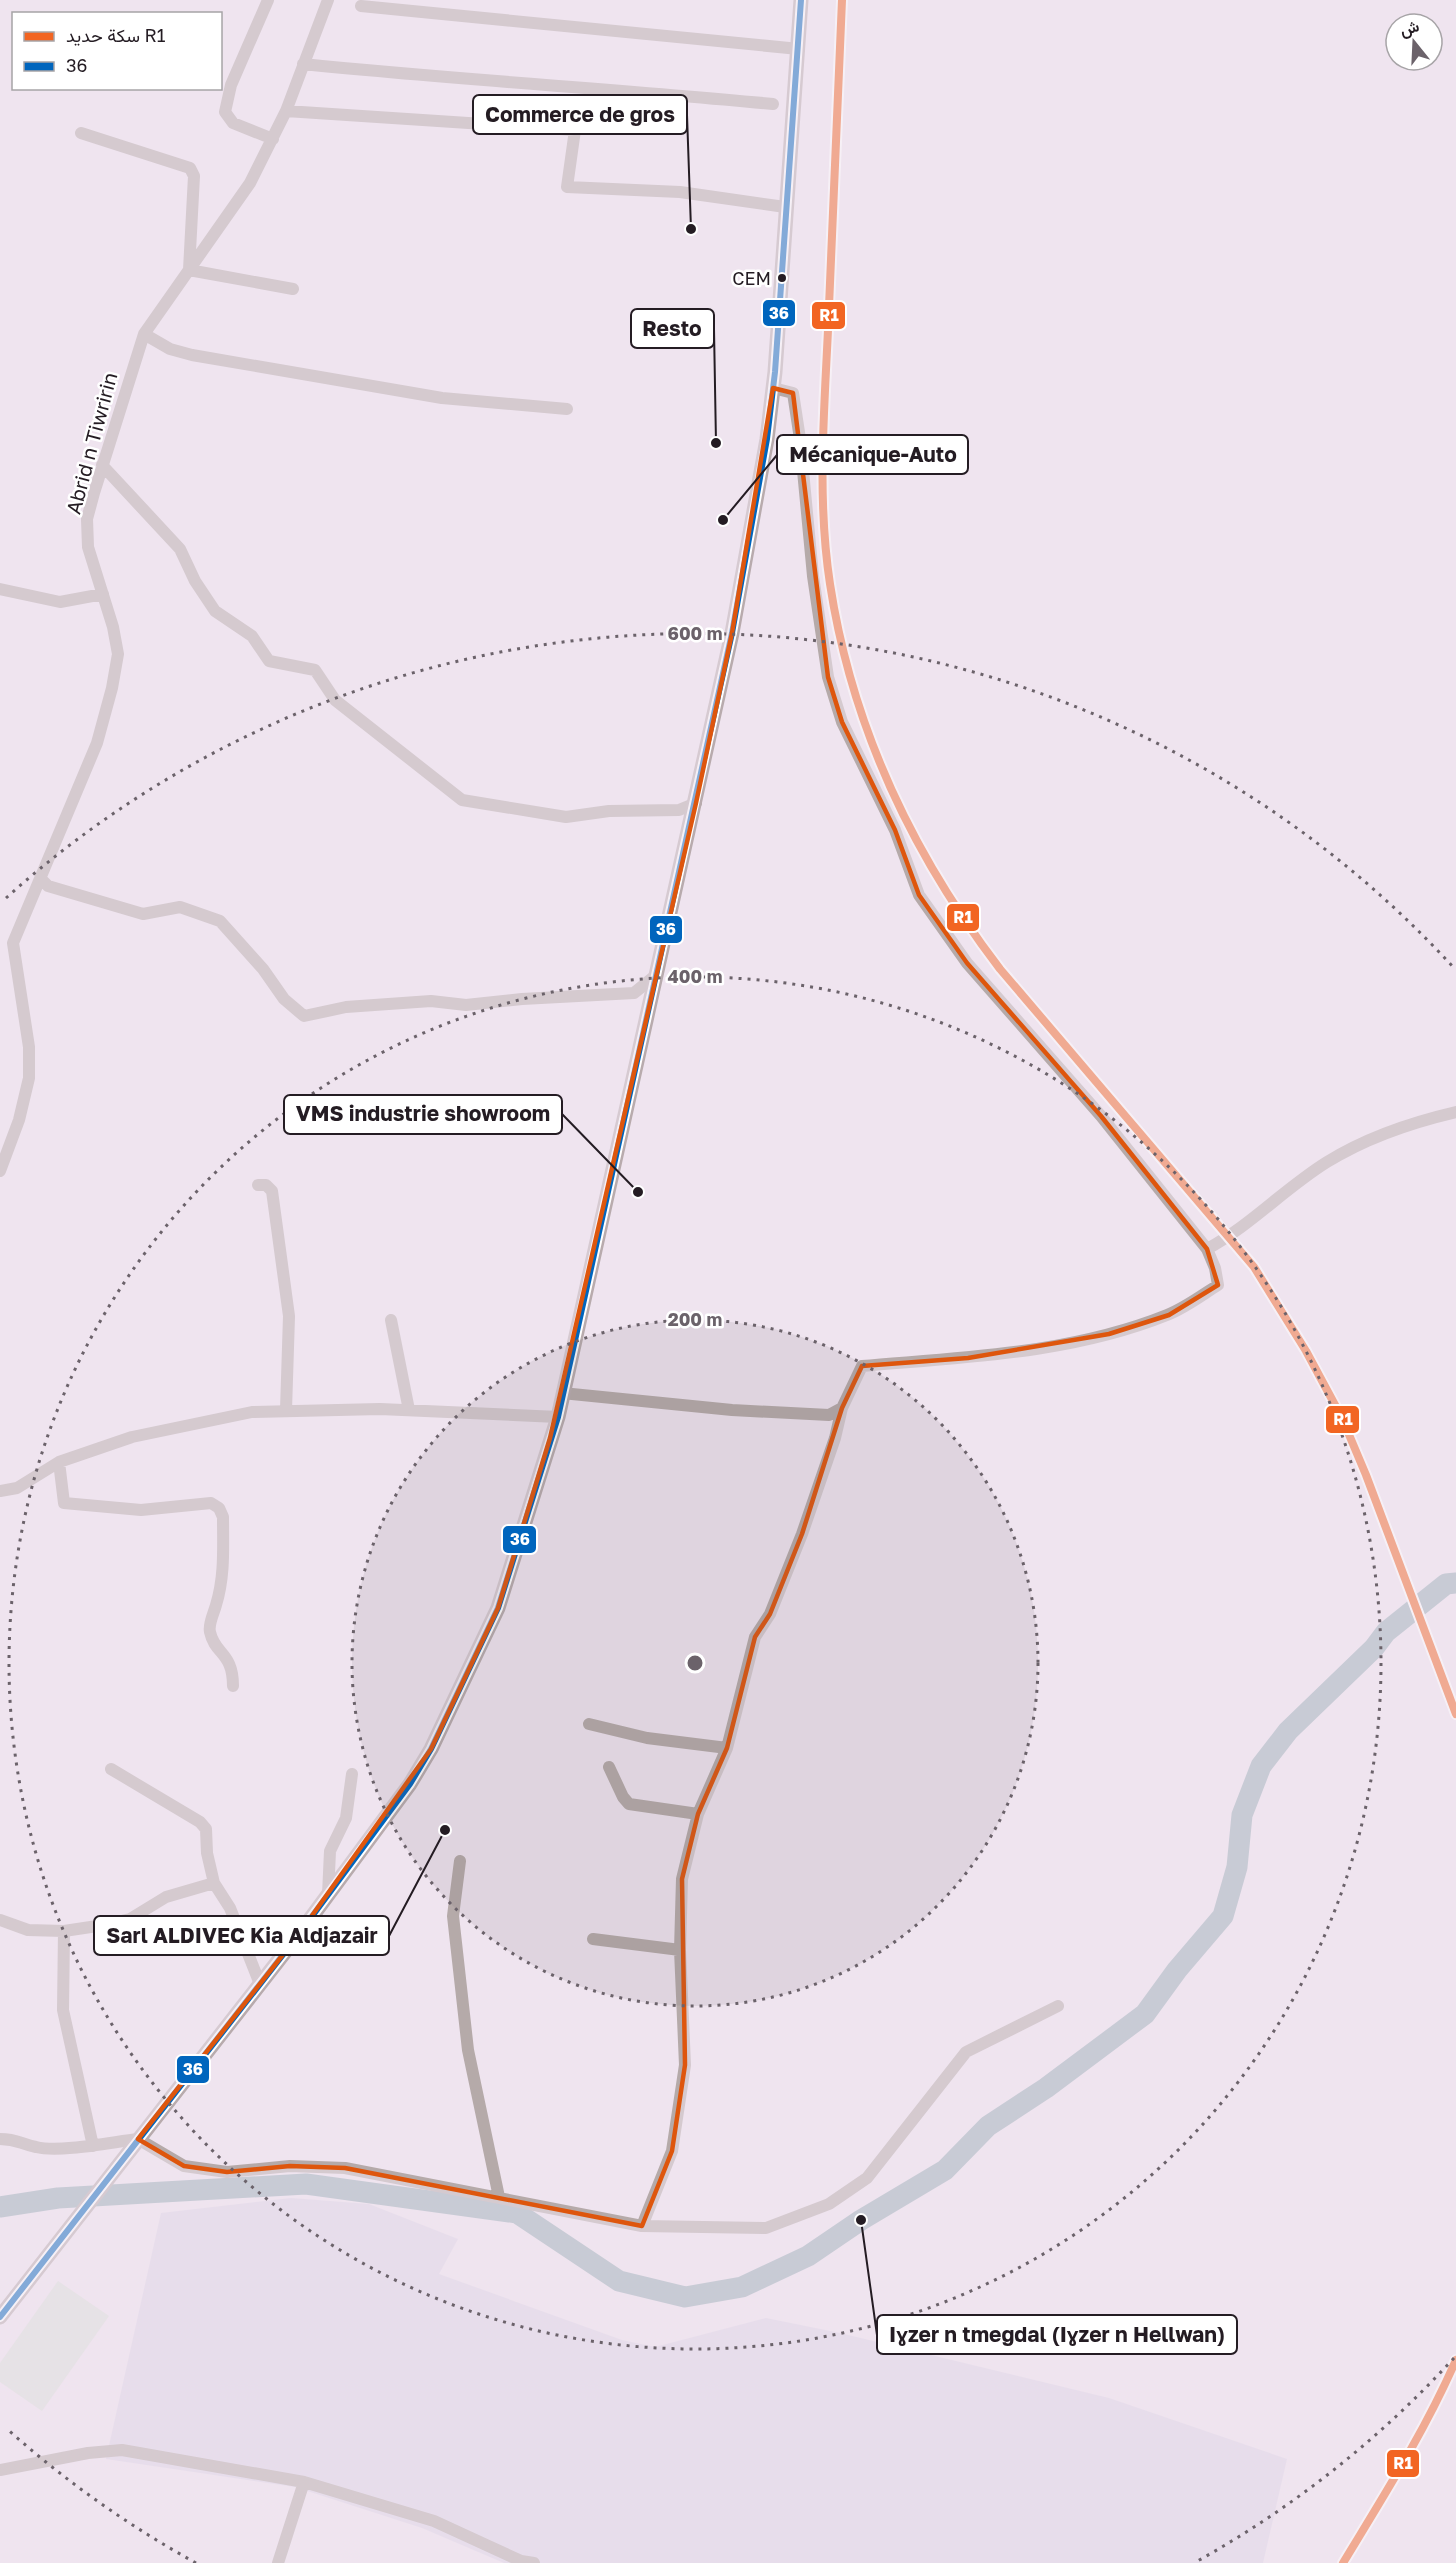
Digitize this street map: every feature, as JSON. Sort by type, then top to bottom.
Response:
[{"type":"main road","points":[[0,2317],[260,1984],[410,1784],[431,1749],[498,1608],[558,1417],[732,633],[773,388],[801,0]]},
{"type":"street","points":[[268,0],[231,85],[225,112],[233,123],[273,139]]},
{"type":"street","name":"Abrid n Tiwririn","points":[[0,1171],[19,1120],[29,1078],[29,1047],[13,943],[22,915],[41,879],[97,743],[112,688],[118,654],[88,547],[87,519],[102,465],[144,334],[250,183],[286,111],[328,0]]},
{"type":"street","points":[[361,6],[799,49]]},
{"type":"street","points":[[303,64],[470,81],[620,90],[773,104]]},
{"type":"street","points":[[286,111],[575,130],[567,187],[680,192],[785,207]]},
{"type":"street","points":[[81,133],[190,168],[194,176],[189,270],[293,289]]},
{"type":"street","points":[[144,334],[170,349],[225,361],[442,398],[567,409]]},
{"type":"street","points":[[642,2226],[672,2151],[685,2065],[680,1950],[682,1879],[698,1814],[727,1748],[755,1637],[770,1614],[802,1534],[835,1438],[842,1408],[862,1366],[968,1358],[1048,1347],[1109,1334],[1169,1315],[1218,1285],[1215,1268],[1207,1249],[1187,1227],[1101,1116],[967,963],[919,895],[895,830],[842,722],[828,677],[813,576],[801,439],[793,393],[773,388]]},
{"type":"street","points":[[102,465],[180,549],[195,581],[215,611],[252,636],[269,661],[315,670],[335,700],[462,800],[566,817],[609,811],[679,810],[696,803]]},
{"type":"street","points":[[0,589],[60,602],[103,594]]},
{"type":"street","points":[[41,879],[48,886],[143,914],[180,907],[220,921],[264,969],[284,999],[304,1016],[346,1007],[431,1001],[466,1005],[522,999],[634,993],[655,976]]},
{"type":"street","points":[[1207,1249],[1328,1162],[1372,1140],[1456,1112]]},
{"type":"street","points":[[258,1185],[267,1185],[272,1191],[287,1305],[289,1371],[286,1410]]},
{"type":"street","points":[[391,1320],[409,1410]]},
{"type":"street","points":[[562,1393],[798,1415],[829,1414],[842,1408]]},
{"type":"street","points":[[0,1491],[16,1488],[59,1462],[132,1437],[252,1412],[409,1410],[558,1417]]},
{"type":"street","points":[[59,1462],[64,1503],[141,1510],[211,1503],[219,1508],[223,1517],[223,1581],[209,1630],[213,1641],[228,1658],[233,1671],[233,1686]]},
{"type":"street","points":[[590,1724],[647,1738],[727,1748]]},
{"type":"street","points":[[609,1767],[623,1797],[629,1804],[698,1814]]},
{"type":"street","points":[[111,1768],[200,1822],[206,1829],[207,1853],[214,1883],[230,1908],[260,1984]]},
{"type":"street","points":[[328,1895],[330,1851],[346,1818],[352,1774]]},
{"type":"street","points":[[460,1861],[453,1916],[468,2050],[499,2197]]},
{"type":"street","points":[[0,1920],[27,1930],[64,1930],[130,1918],[166,1897],[214,1883]]},
{"type":"street","points":[[64,1930],[63,2010],[93,2146]]},
{"type":"street","points":[[593,1939],[680,1950]]},
{"type":"street","points":[[0,2139],[18,2139],[36,2148],[93,2146],[138,2139],[184,2166],[227,2172],[290,2166],[345,2168],[642,2226],[766,2228],[829,2204],[867,2178],[966,2052],[1058,2006]]},
{"type":"street","points":[[0,2470],[88,2453],[122,2450],[304,2482],[434,2521],[521,2561],[534,2563]]},
{"type":"street","points":[[278,2563],[304,2482]]},
{"type":"highlighted area","points":[[773,388],[793,393],[828,677],[842,722],[895,830],[919,895],[967,963],[1101,1116],[1207,1249],[1218,1285],[1169,1315],[1109,1334],[968,1358],[862,1366],[842,1408],[802,1534],[770,1614],[755,1637],[727,1748],[698,1814],[682,1879],[685,2065],[672,2151],[642,2226],[345,2168],[290,2166],[227,2172],[184,2166],[138,2139],[296,1938],[431,1749],[498,1608],[550,1438],[696,803],[732,633]]},
{"type":"shaded area","points":[[291,2198],[369,2204],[458,2239],[439,2274],[622,2340],[655,2347],[766,2318],[840,2333],[1109,2398],[1287,2459],[1263,2563],[504,2563],[422,2528],[295,2487],[106,2459],[161,2213]]},
{"type":"shaded area","points":[[58,2281],[109,2316],[42,2411],[0,2382],[0,2363]]},
{"type":"waterway","points":[[0,2207],[58,2198],[306,2184],[517,2213],[619,2281],[685,2297],[742,2287],[808,2256],[861,2220],[945,2170],[988,2126],[1046,2088],[1145,2014],[1177,1970],[1223,1916],[1237,1867],[1242,1815],[1261,1766],[1288,1731],[1374,1648],[1386,1632],[1446,1584],[1456,1583]]},
{"type":"rail line","name":"R1","points":[[842,0],[823,425],[824,520],[830,584],[840,637],[853,689],[870,739],[913,835],[939,881],[968,925],[1000,969],[1254,1267],[1306,1351],[1342,1418],[1366,1475],[1456,1714]]},
{"type":"rail line","name":"R1","points":[[1343,2563],[1417,2438],[1456,2360]]},
{"type":"transit line","name":"36","points":[[0,2317],[296,1938],[410,1784],[431,1749],[498,1608],[558,1417],[732,633],[767,439],[775,372],[801,0]]},
{"type":"place","name":"Commerce de gros","points":[[691,229]]},
{"type":"place","name":"CEM","points":[[782,278]]},
{"type":"place","name":"Resto","points":[[716,443]]},
{"type":"place","name":"Mécanique-Auto","points":[[723,520]]},
{"type":"place","name":"VMS industrie showroom","points":[[638,1192]]},
{"type":"place","name":"Sarl ALDIVEC Kia Aldjazair","points":[[445,1830]]},
{"type":"place","name":"Iɣzer n tmegdal (Iɣzer n Hellwan)","points":[[861,2220]]}]
